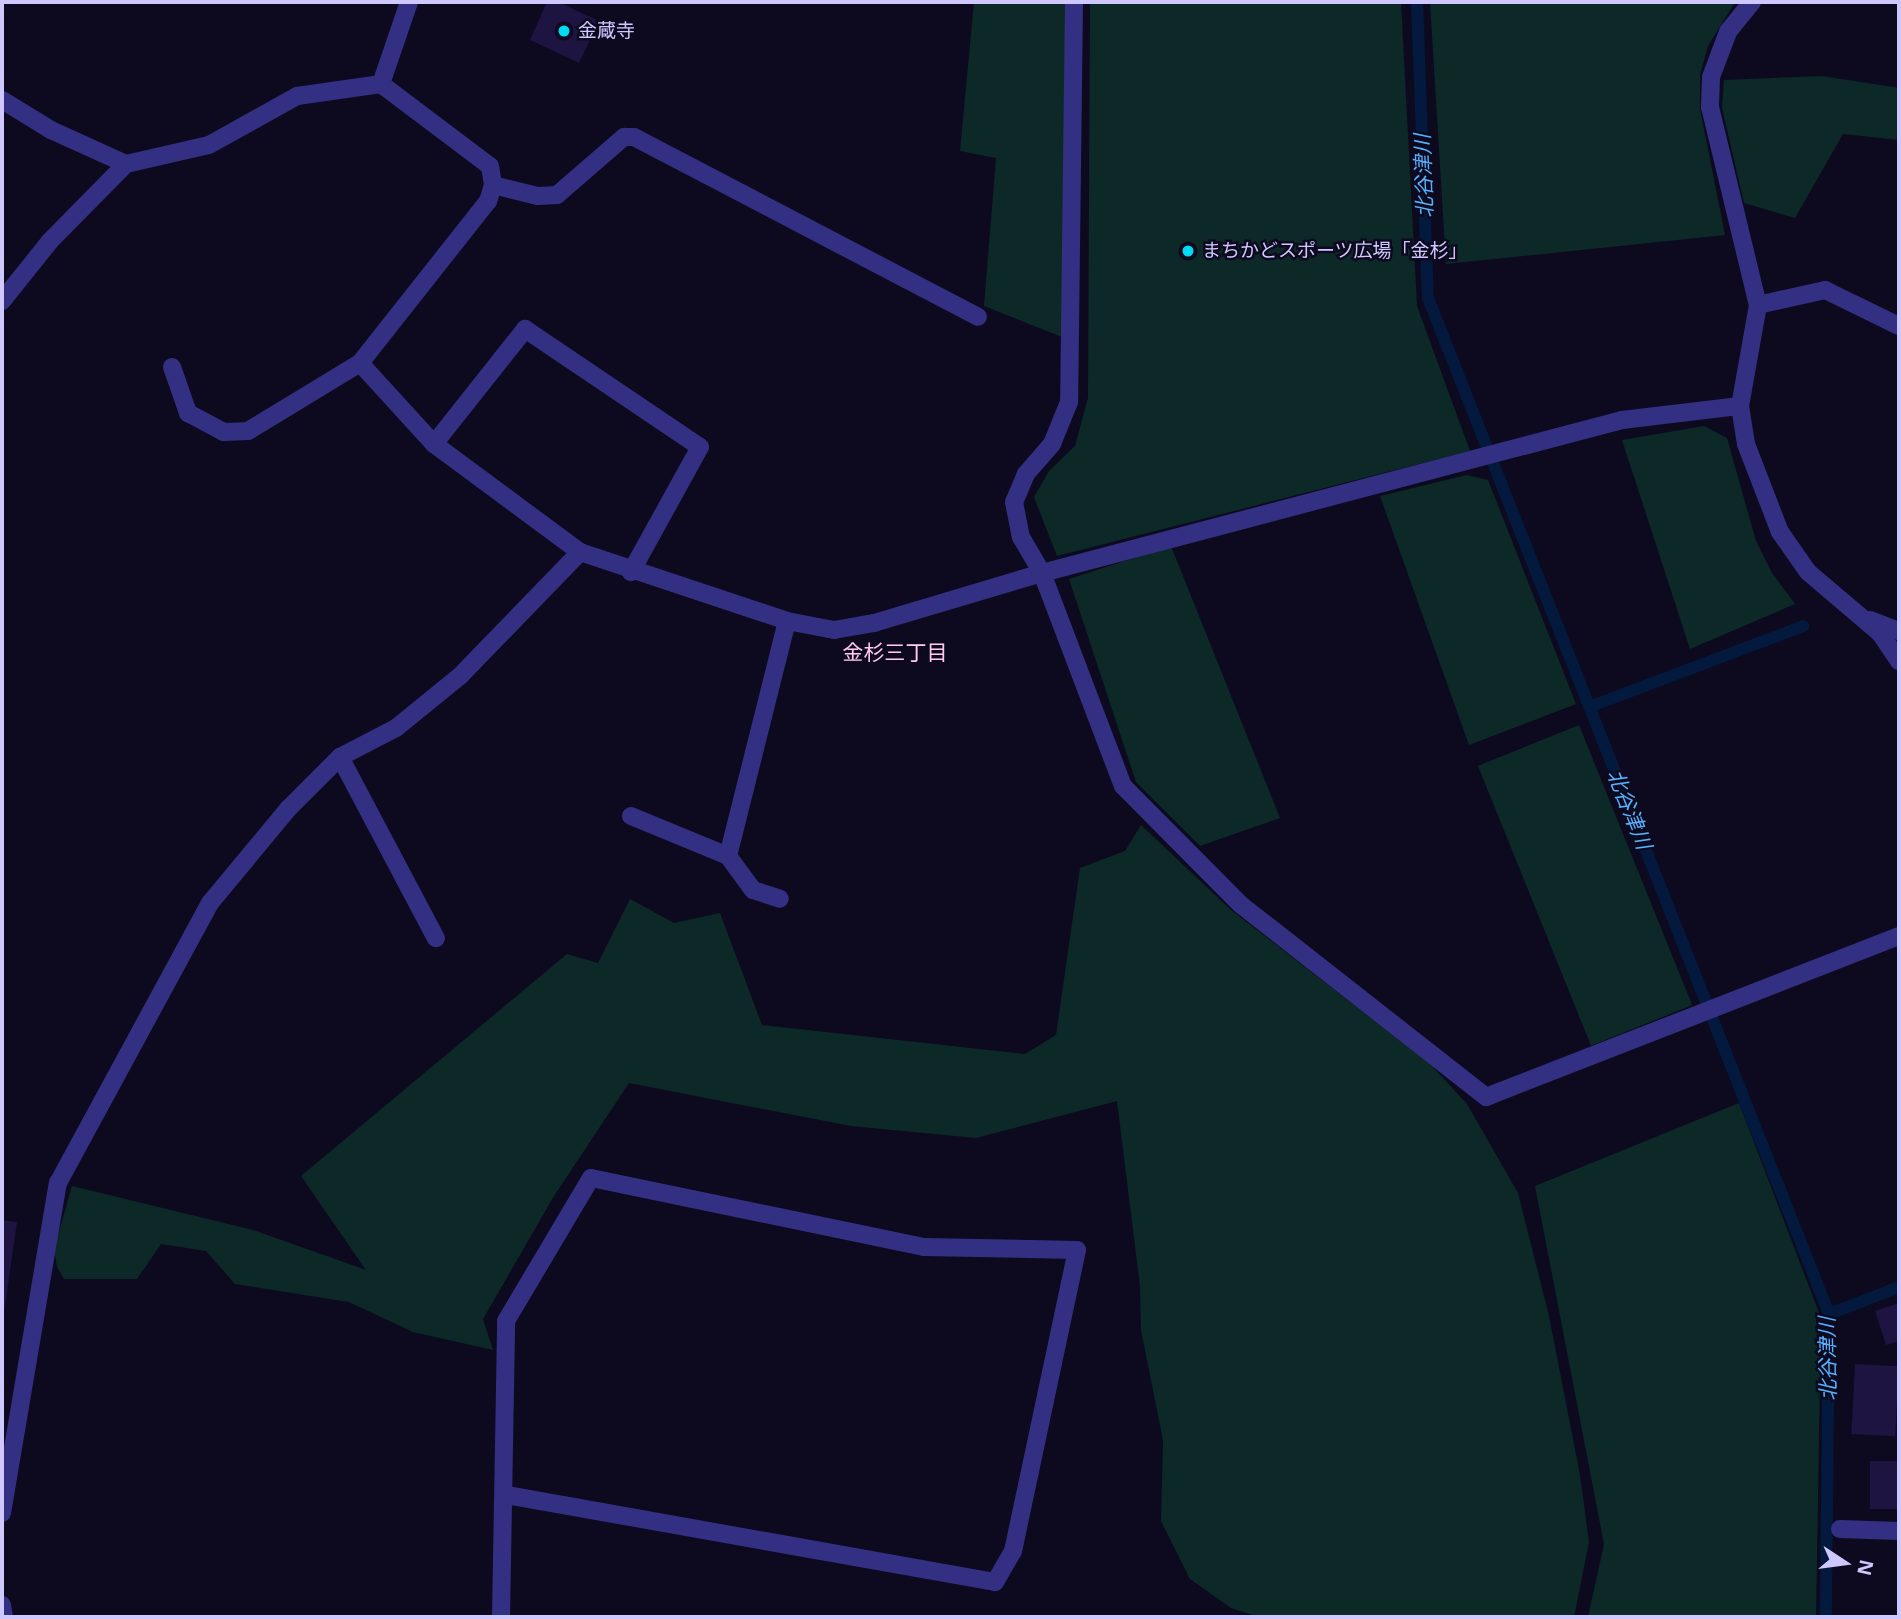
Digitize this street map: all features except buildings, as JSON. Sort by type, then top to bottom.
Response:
[{"type":"street","points":[[382,84],[409,2]]},
{"type":"street","points":[[1074,2],[1069,402],[1052,444],[1026,474],[1014,502],[1021,537],[1042,573],[1124,786],[1240,904],[1486,1097],[1899,936]]},
{"type":"street","points":[[1752,2],[1717,52],[1710,107],[1758,305],[1740,406],[1746,444],[1780,532],[1808,572],[1880,634],[1899,661]]},
{"type":"street","points":[[2,301],[50,241],[126,164],[209,145],[298,96],[382,84],[491,166],[494,185],[488,201],[360,363],[248,431],[223,432],[188,413],[172,367]]},
{"type":"street","points":[[2,100],[51,130],[126,164]]},
{"type":"street","points":[[494,185],[538,197],[557,195],[624,138],[634,137],[978,317]]},
{"type":"street","points":[[1758,305],[1825,290],[1899,326]]},
{"type":"street","points":[[434,443],[524,329],[700,447],[631,572]]},
{"type":"street","points":[[360,363],[434,443],[580,552],[631,572],[787,621],[834,630],[873,623],[1042,573],[1622,420],[1740,406]]},
{"type":"street","points":[[2,1513],[58,1183],[210,903],[289,808],[340,757],[396,728],[460,676],[580,552]]},
{"type":"street","points":[[1858,615],[1899,631]]},
{"type":"street","points":[[728,856],[787,621]]},
{"type":"street","points":[[340,757],[436,938]]},
{"type":"street","points":[[631,816],[728,856],[753,890],[780,899]]},
{"type":"street","points":[[501,1617],[506,1321],[591,1178],[924,1247],[1077,1250],[1013,1551],[995,1582],[505,1495]]},
{"type":"street","points":[[1840,1529],[1899,1531]]},
{"type":"street","points":[[2,1605],[4,1617]]},
{"type":"green space","points":[[974,2],[1067,2],[1067,339],[984,306],[996,158],[960,151]]},
{"type":"green space","points":[[1090,2],[1401,2],[1417,306],[1470,451],[1057,556],[1034,497],[1049,471],[1075,446],[1088,398]]},
{"type":"green space","points":[[1430,2],[1735,2],[1708,46],[1700,75],[1700,109],[1725,235],[1446,264]]},
{"type":"green space","points":[[1822,76],[1899,88],[1899,140],[1843,134],[1795,218],[1744,203],[1722,108],[1724,80]]},
{"type":"green space","points":[[1704,426],[1727,438],[1756,541],[1772,573],[1795,604],[1690,649],[1622,440]]},
{"type":"green space","points":[[1467,475],[1488,480],[1576,704],[1469,745],[1380,496]]},
{"type":"green space","points":[[1171,546],[1280,818],[1200,846],[1136,782],[1069,579]]},
{"type":"green space","points":[[1579,725],[1692,1005],[1591,1046],[1478,766]]},
{"type":"green space","points":[[1141,825],[1230,909],[1430,1064],[1467,1104],[1518,1193],[1549,1316],[1580,1475],[1589,1542],[1574,1617],[1259,1617],[1231,1608],[1190,1579],[1161,1521],[1163,1440],[1141,1330],[1140,1286],[1117,1101],[976,1138],[851,1126],[629,1083],[554,1196],[483,1319],[493,1350],[413,1332],[349,1302],[235,1284],[206,1251],[161,1244],[137,1279],[64,1279],[57,1267],[54,1249],[72,1186],[253,1230],[366,1270],[301,1176],[567,954],[598,963],[630,899],[674,923],[720,913],[762,1025],[1025,1054],[1056,1035],[1080,868],[1125,851]]},
{"type":"green space","points":[[1739,1103],[1821,1318],[1816,1617],[1588,1617],[1604,1544],[1535,1186]]},
{"type":"waterway","name":"北谷津川","points":[[1417,2],[1428,298],[1829,1314],[1826,1617]]},
{"type":"waterway","points":[[1589,707],[1803,626]]},
{"type":"waterway","points":[[1829,1314],[1899,1287]]},
{"type":"place","name":"金蔵寺","points":[[564,31]]},
{"type":"place","name":"まちかどスポーツ広場「金杉」","points":[[1188,251]]},
{"type":"district","name":"金杉三丁目","points":[[895,652]]}]
